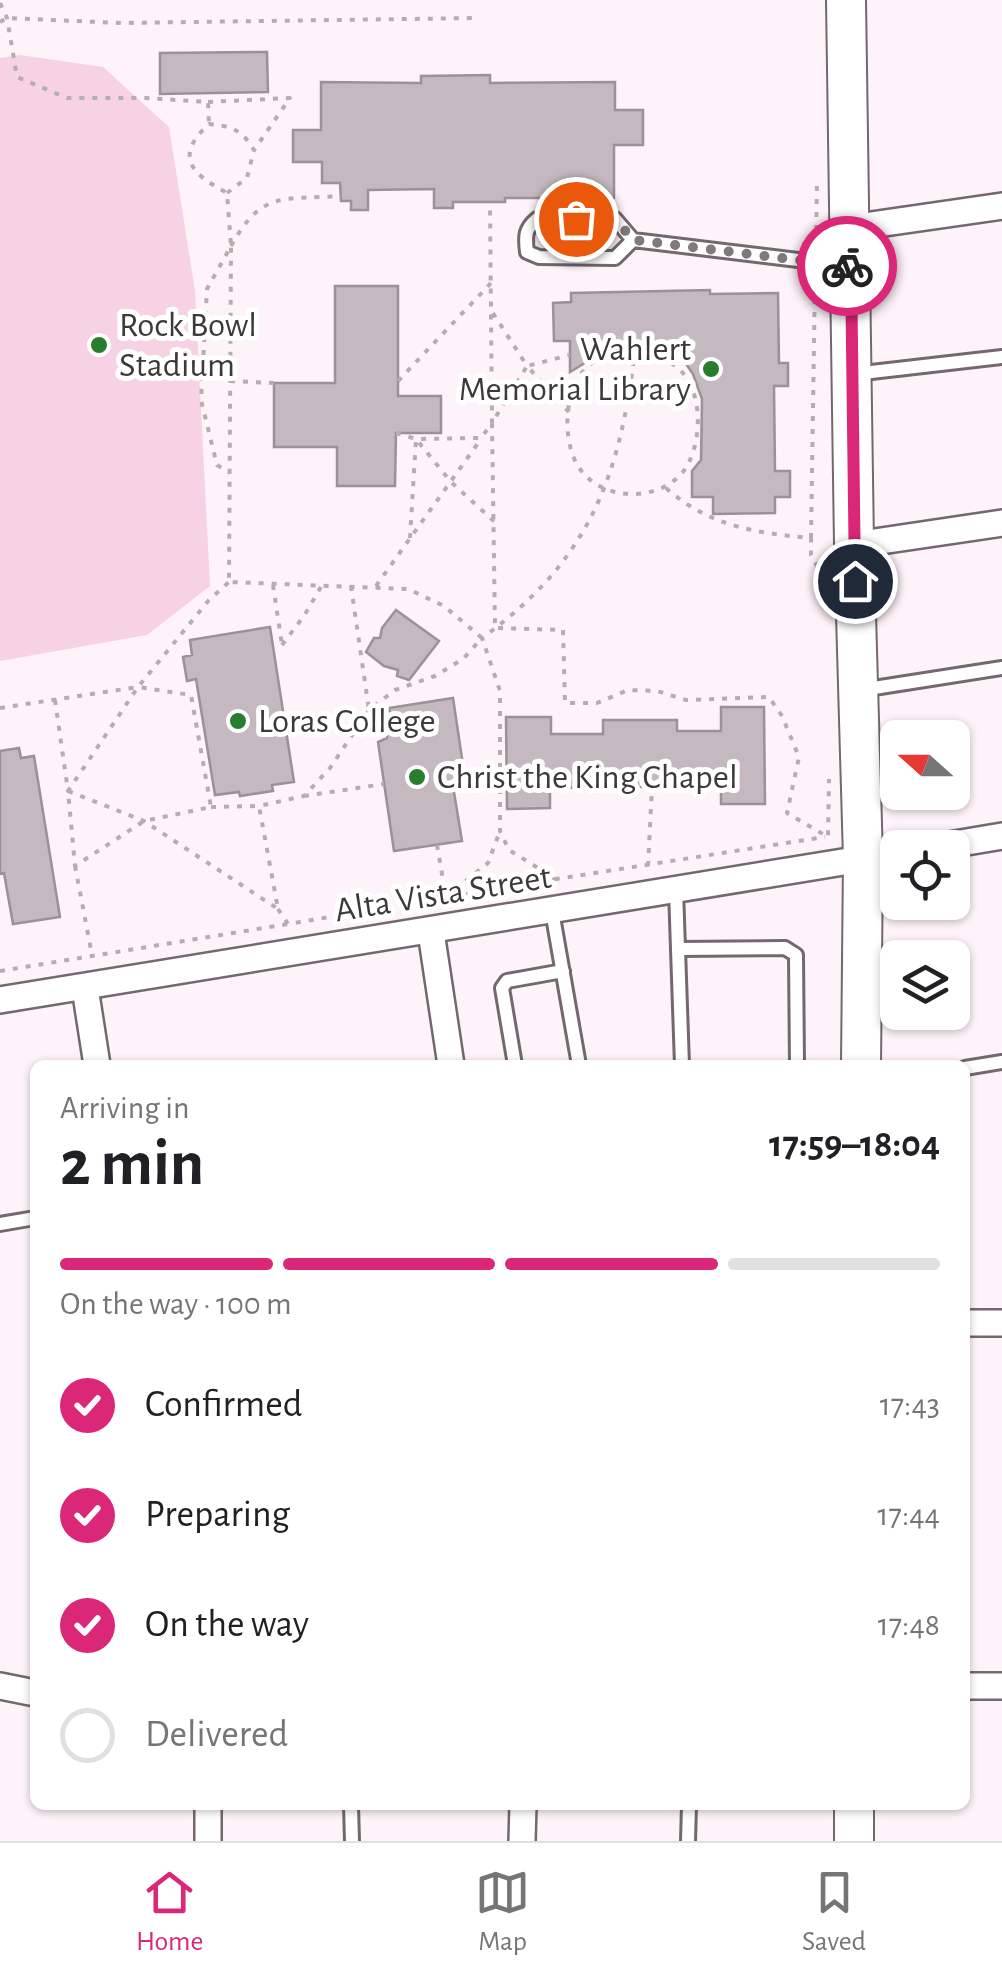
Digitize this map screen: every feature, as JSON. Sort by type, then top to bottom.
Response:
[{"type":"main road","points":[[846,0],[850,228],[833,264],[852,374],[858,690],[880,856],[861,1060]]},
{"type":"main road","points":[[854,1810],[854,1841]]},
{"type":"street","points":[[850,228],[1002,206]]},
{"type":"street","points":[[854,545],[1002,523]]},
{"type":"street","points":[[970,841],[1002,836]]},
{"type":"street","name":"Alta Vista Street","points":[[0,1000],[880,856]]},
{"type":"street","points":[[431,932],[451,1060]]},
{"type":"street","points":[[85,988],[96,1060]]},
{"type":"street","points":[[970,1323],[1002,1323]]},
{"type":"street","points":[[0,1686],[30,1692]]},
{"type":"street","points":[[970,1686],[1002,1686]]},
{"type":"street","points":[[208,1810],[208,1841]]},
{"type":"street","points":[[522,1810],[522,1841]]},
{"type":"lane","points":[[634,240],[616,258],[539,258],[527,252],[525,238],[528,227],[538,219],[615,220],[634,240],[833,264]]},
{"type":"lane","points":[[852,374],[1002,357]]},
{"type":"lane","points":[[858,690],[1002,668]]},
{"type":"lane","points":[[676,890],[682,1060]]},
{"type":"lane","points":[[552,911],[578,1060]]},
{"type":"lane","points":[[678,949],[785,948],[796,955],[797,1060]]},
{"type":"lane","points":[[515,1060],[502,988],[507,981],[563,971]]},
{"type":"lane","points":[[970,1067],[1002,1062]]},
{"type":"lane","points":[[0,1224],[30,1219]]},
{"type":"lane","points":[[351,1810],[352,1841]]},
{"type":"lane","points":[[688,1841],[689,1810]]},
{"type":"path","points":[[0,3],[7,18],[17,77],[67,98],[208,102],[290,98],[254,150],[247,178],[227,193]]},
{"type":"path","points":[[0,22],[7,18],[121,23],[478,18]]},
{"type":"path","points":[[208,102],[209,124],[193,140],[190,162],[198,177],[227,193]]},
{"type":"path","points":[[209,124],[230,126],[245,135],[254,150]]},
{"type":"path","points":[[227,193],[231,246],[229,582]]},
{"type":"path","points":[[230,473],[217,465],[201,400],[207,289],[246,220],[260,206],[284,200],[341,196]]},
{"type":"path","points":[[490,205],[495,628]]},
{"type":"path","points":[[825,580],[812,555],[811,538],[833,264]]},
{"type":"path","points":[[398,381],[493,281]]},
{"type":"path","points":[[493,313],[527,366],[569,412]]},
{"type":"path","points":[[304,796],[330,768],[369,710],[396,690],[435,676],[463,659],[482,638],[532,598],[568,556],[606,488],[628,412],[635,348]]},
{"type":"path","points":[[635,348],[680,369],[688,380],[698,411],[695,448],[685,472],[666,488],[646,494],[624,493],[590,480],[579,468],[568,427],[570,399],[581,373],[602,357],[635,348]]},
{"type":"path","points":[[376,586],[527,366],[570,355]]},
{"type":"path","points":[[203,366],[230,368]]},
{"type":"path","points":[[230,381],[274,383]]},
{"type":"path","points":[[396,433],[416,439],[481,438]]},
{"type":"path","points":[[416,439],[450,482],[496,523]]},
{"type":"path","points":[[410,538],[416,439]]},
{"type":"path","points":[[666,488],[688,506],[755,533],[811,538]]},
{"type":"path","points":[[68,790],[138,688],[209,600],[229,582],[408,589],[444,606],[482,638],[500,691],[500,831],[488,863],[446,897]]},
{"type":"path","points":[[273,584],[282,645],[322,585]]},
{"type":"path","points":[[351,586],[369,710]]},
{"type":"path","points":[[495,628],[563,630],[564,702],[597,703],[628,690],[657,691],[686,700],[769,697],[782,716],[799,757],[788,813],[828,837]]},
{"type":"path","points":[[0,708],[138,688],[190,696],[211,806]]},
{"type":"path","points":[[55,700],[75,866],[92,956]]},
{"type":"path","points":[[828,837],[829,762]]},
{"type":"path","points":[[75,866],[144,821],[211,806],[258,806],[384,784]]},
{"type":"path","points":[[647,895],[652,787]]},
{"type":"path","points":[[68,790],[144,821],[278,910],[288,924]]},
{"type":"path","points":[[258,806],[278,910]]},
{"type":"path","points":[[500,831],[509,850],[556,879]]},
{"type":"path","points":[[0,970],[828,837]]},
{"type":"path","points":[[437,845],[446,897]]},
{"type":"shaded area","name":"Rock Bowl Stadium","points":[[20,55],[103,67],[169,127],[195,291],[210,586],[147,635],[0,661],[0,58]]},
{"type":"building","points":[[267,52],[268,92],[160,94],[160,53]]},
{"type":"building","points":[[490,75],[490,83],[615,82],[615,110],[643,110],[643,145],[614,145],[614,198],[505,198],[505,202],[453,202],[453,208],[434,208],[434,189],[368,190],[368,210],[351,210],[351,201],[341,201],[340,183],[322,183],[322,162],[293,162],[293,130],[321,130],[321,82],[421,83],[421,76]]},
{"type":"building","points":[[335,286],[398,286],[398,396],[441,396],[441,433],[396,433],[395,486],[337,486],[337,447],[274,447],[274,383],[335,383]]},
{"type":"building","points":[[710,290],[710,294],[778,293],[779,363],[788,363],[788,386],[774,386],[775,471],[790,471],[790,497],[775,497],[775,513],[713,514],[713,497],[692,497],[692,471],[701,460],[702,399],[684,361],[657,348],[632,344],[611,347],[570,372],[570,341],[554,341],[553,303],[571,302],[571,293]]},
{"type":"building","points":[[396,610],[439,641],[409,680],[397,676],[398,670],[384,666],[366,652],[374,638],[380,638],[382,628]]},
{"type":"building","points":[[270,627],[294,782],[272,785],[273,791],[215,795],[196,679],[187,681],[183,657],[192,655],[190,640]]},
{"type":"building","points":[[453,698],[465,778],[452,780],[462,841],[394,851],[378,742],[387,738],[385,728],[392,727],[389,708]]},
{"type":"building","points":[[721,707],[764,707],[765,804],[721,804],[721,786],[550,788],[550,808],[507,809],[506,717],[551,717],[551,734],[603,734],[603,720],[677,720],[677,731],[721,731]]},
{"type":"building","points":[[19,748],[21,758],[34,756],[60,917],[13,924],[4,873],[0,874],[0,751]]},
{"type":"way so far","points":[[576,219],[615,220],[634,240],[847,266]]},
{"type":"place","name":"Rock Bowl Stadium","points":[[99,345]]},
{"type":"place","name":"Wahlert Memorial Library","points":[[711,369]]},
{"type":"place","name":"Loras College","points":[[238,721]]},
{"type":"place","name":"Christ the King Chapel","points":[[417,777]]},
{"type":"route","points":[[847,266],[851,266],[855,581]]}]
